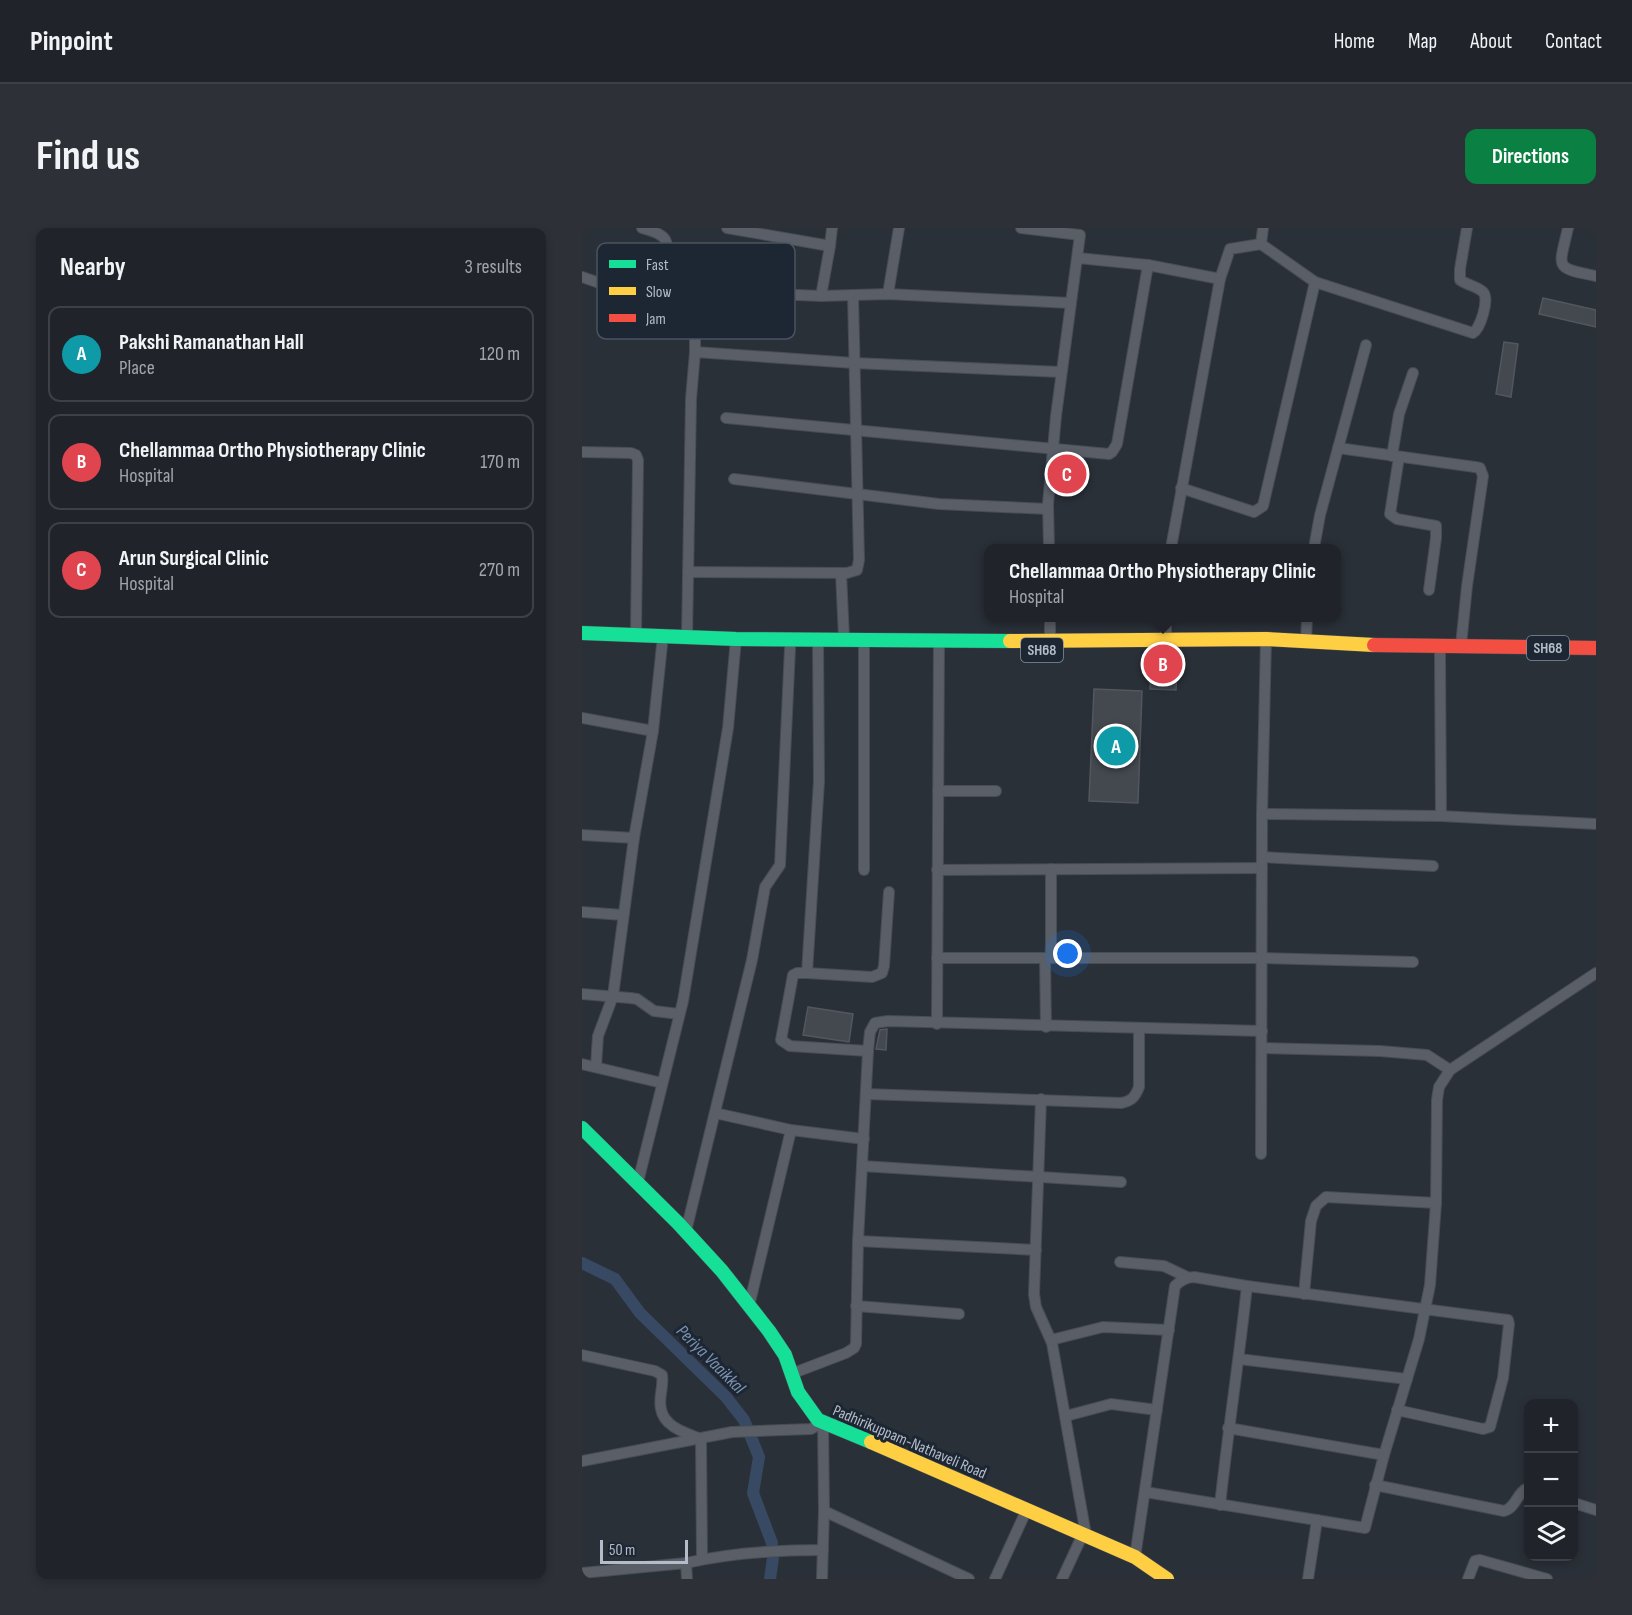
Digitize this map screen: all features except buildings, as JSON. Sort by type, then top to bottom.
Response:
[{"type":"main road","name":"SH68","points":[[582,633],[687,637],[736,643]]},
{"type":"main road","name":"SH68","points":[[582,642],[662,645],[736,643],[786,645],[818,643],[844,638],[939,644],[1050,646],[1168,647],[1306,641],[1373,645],[1596,648]]},
{"type":"main road","name":"SH68","points":[[1050,646],[1166,639],[1266,644],[1385,654],[1489,653],[1500,648]]},
{"type":"main road","name":"SH68","points":[[818,643],[864,648],[939,644]]},
{"type":"main road","name":"Padhirikuppam-Nathaveli Road","points":[[582,1128],[686,1231],[722,1271],[784,1355],[798,1392],[818,1420],[1135,1557],[1167,1579]]},
{"type":"street","points":[[642,228],[662,232]]},
{"type":"street","points":[[727,228],[830,246]]},
{"type":"street","points":[[821,296],[832,228]]},
{"type":"street","points":[[888,294],[899,228]]},
{"type":"street","points":[[1021,228],[1080,235],[1061,372],[1048,508],[1049,544]]},
{"type":"street","points":[[1261,244],[1263,228]]},
{"type":"street","points":[[1172,544],[1220,279],[1230,249],[1261,244],[1315,282],[1473,333],[1478,329],[1486,299],[1482,291],[1460,280],[1467,228]]},
{"type":"street","points":[[1568,228],[1562,265],[1565,270],[1596,276]]},
{"type":"street","points":[[1078,258],[1148,265],[1220,279]]},
{"type":"street","points":[[726,418],[1109,454],[1115,448],[1148,265]]},
{"type":"street","points":[[582,277],[597,282]]},
{"type":"street","points":[[1181,488],[1254,512],[1263,506],[1315,282]]},
{"type":"street","points":[[795,294],[888,294],[1071,303]]},
{"type":"street","points":[[688,572],[841,573],[853,572],[859,565],[853,295]]},
{"type":"street","points":[[687,637],[691,399],[695,339]]},
{"type":"street","points":[[1315,544],[1366,345]]},
{"type":"street","points":[[695,352],[854,363],[1061,372]]},
{"type":"street","points":[[1413,373],[1398,414],[1390,514],[1397,519],[1436,526],[1429,590]]},
{"type":"street","points":[[1338,448],[1480,468],[1483,476],[1461,645]]},
{"type":"street","points":[[582,452],[631,453],[636,455],[638,460],[636,634]]},
{"type":"street","points":[[734,479],[939,504],[1048,508]]},
{"type":"street","points":[[841,573],[844,638]]},
{"type":"street","points":[[1050,622],[1050,646]]},
{"type":"street","points":[[1166,622],[1166,639]]},
{"type":"street","points":[[1306,641],[1307,622]]},
{"type":"street","points":[[638,1182],[679,1014],[728,728],[736,643]]},
{"type":"street","points":[[807,973],[819,780],[818,643]]},
{"type":"street","points":[[937,1024],[939,644]]},
{"type":"street","points":[[1262,1154],[1262,814],[1266,644]]},
{"type":"street","points":[[596,1066],[598,1036],[613,996],[634,838],[653,731],[662,645]]},
{"type":"street","points":[[686,1231],[752,960],[765,886],[780,865],[786,645]]},
{"type":"street","points":[[864,648],[864,870]]},
{"type":"street","points":[[1440,654],[1441,816]]},
{"type":"street","points":[[582,718],[653,731]]},
{"type":"street","points":[[938,791],[996,791]]},
{"type":"street","points":[[1262,814],[1441,816],[1596,824]]},
{"type":"street","points":[[582,835],[634,838]]},
{"type":"street","points":[[937,870],[1051,869],[1262,862],[1433,866]]},
{"type":"street","points":[[1046,1027],[1051,869]]},
{"type":"street","points":[[868,1051],[790,1046],[780,1040],[793,975],[797,972],[872,977],[882,974],[889,892]]},
{"type":"street","points":[[582,912],[623,915]]},
{"type":"street","points":[[937,958],[1262,958],[1413,962]]},
{"type":"street","points":[[1145,1492],[1365,1528],[1375,1485],[1419,1339],[1430,1285],[1436,1203],[1439,1087],[1448,1068],[1596,973]]},
{"type":"street","points":[[582,994],[637,999],[659,1013],[679,1014]]},
{"type":"street","points":[[791,1374],[846,1353],[856,1344],[858,1241],[868,1051],[870,1032],[875,1023],[888,1021],[1262,1031]]},
{"type":"street","points":[[866,1094],[1121,1103],[1130,1101],[1136,1096],[1139,1087],[1139,1029]]},
{"type":"street","points":[[1262,1048],[1380,1051],[1427,1055],[1448,1068]]},
{"type":"street","points":[[582,1064],[662,1083]]},
{"type":"street","points":[[1041,1099],[1034,1294],[1036,1306],[1051,1340],[1085,1535],[1062,1579]]},
{"type":"street","points":[[715,1113],[791,1130],[864,1139]]},
{"type":"street","points":[[749,1306],[791,1130]]},
{"type":"street","points":[[862,1166],[1120,1182]]},
{"type":"street","points":[[1304,1294],[1311,1221],[1316,1206],[1326,1197],[1436,1203]]},
{"type":"street","points":[[858,1241],[1036,1250]]},
{"type":"street","points":[[1120,1262],[1164,1266],[1187,1277],[1247,1286],[1508,1320],[1503,1378],[1487,1430],[1397,1410]]},
{"type":"street","points":[[1135,1557],[1175,1286],[1187,1277]]},
{"type":"street","points":[[1220,1505],[1247,1286]]},
{"type":"street","points":[[856,1306],[959,1314]]},
{"type":"street","points":[[1051,1340],[1103,1327],[1169,1330]]},
{"type":"street","points":[[582,1355],[655,1371],[662,1375],[664,1384],[661,1409],[667,1421],[679,1431],[701,1439]]},
{"type":"street","points":[[1239,1359],[1407,1379]]},
{"type":"street","points":[[1066,1416],[1111,1404],[1157,1410]]},
{"type":"street","points":[[582,1461],[732,1432],[811,1429],[824,1422],[822,1579]]},
{"type":"street","points":[[1228,1428],[1384,1455]]},
{"type":"street","points":[[701,1439],[702,1559]]},
{"type":"street","points":[[1375,1485],[1504,1511],[1508,1510],[1524,1491]]},
{"type":"street","points":[[1578,1504],[1596,1510]]},
{"type":"street","points":[[995,1579],[1027,1509]]},
{"type":"street","points":[[824,1511],[969,1579]]},
{"type":"street","points":[[1308,1579],[1317,1520]]},
{"type":"street","points":[[582,1573],[686,1563],[781,1550],[824,1550]]},
{"type":"street","points":[[1468,1579],[1475,1561],[1480,1560],[1547,1579]]},
{"type":"street","points":[[686,1563],[687,1579]]},
{"type":"waterway","name":"Periya Vaaikkal","points":[[582,1263],[615,1279],[640,1313],[726,1397],[744,1420],[759,1457],[753,1493],[772,1543]]},
{"type":"waterway","name":"Periya Vaaikkal","points":[[770,1579],[773,1558]]},
{"type":"traffic: fast","points":[[582,633],[736,639],[1010,641]]},
{"type":"traffic: fast","points":[[582,1128],[678,1223],[722,1271],[785,1355],[798,1392],[818,1420],[871,1442]]},
{"type":"traffic: slow","points":[[1010,641],[1266,639],[1374,645]]},
{"type":"traffic: slow","points":[[871,1442],[1135,1557],[1167,1579]]},
{"type":"traffic: jam","points":[[1374,645],[1596,648]]},
{"type":"place","name":"Arun Surgical Clinic","points":[[1067,474]]},
{"type":"place","name":"Chellammaa Ortho Physiotherapy Clinic","points":[[1163,664]]},
{"type":"place","name":"Pakshi Ramanathan Hall","points":[[1116,746]]}]
